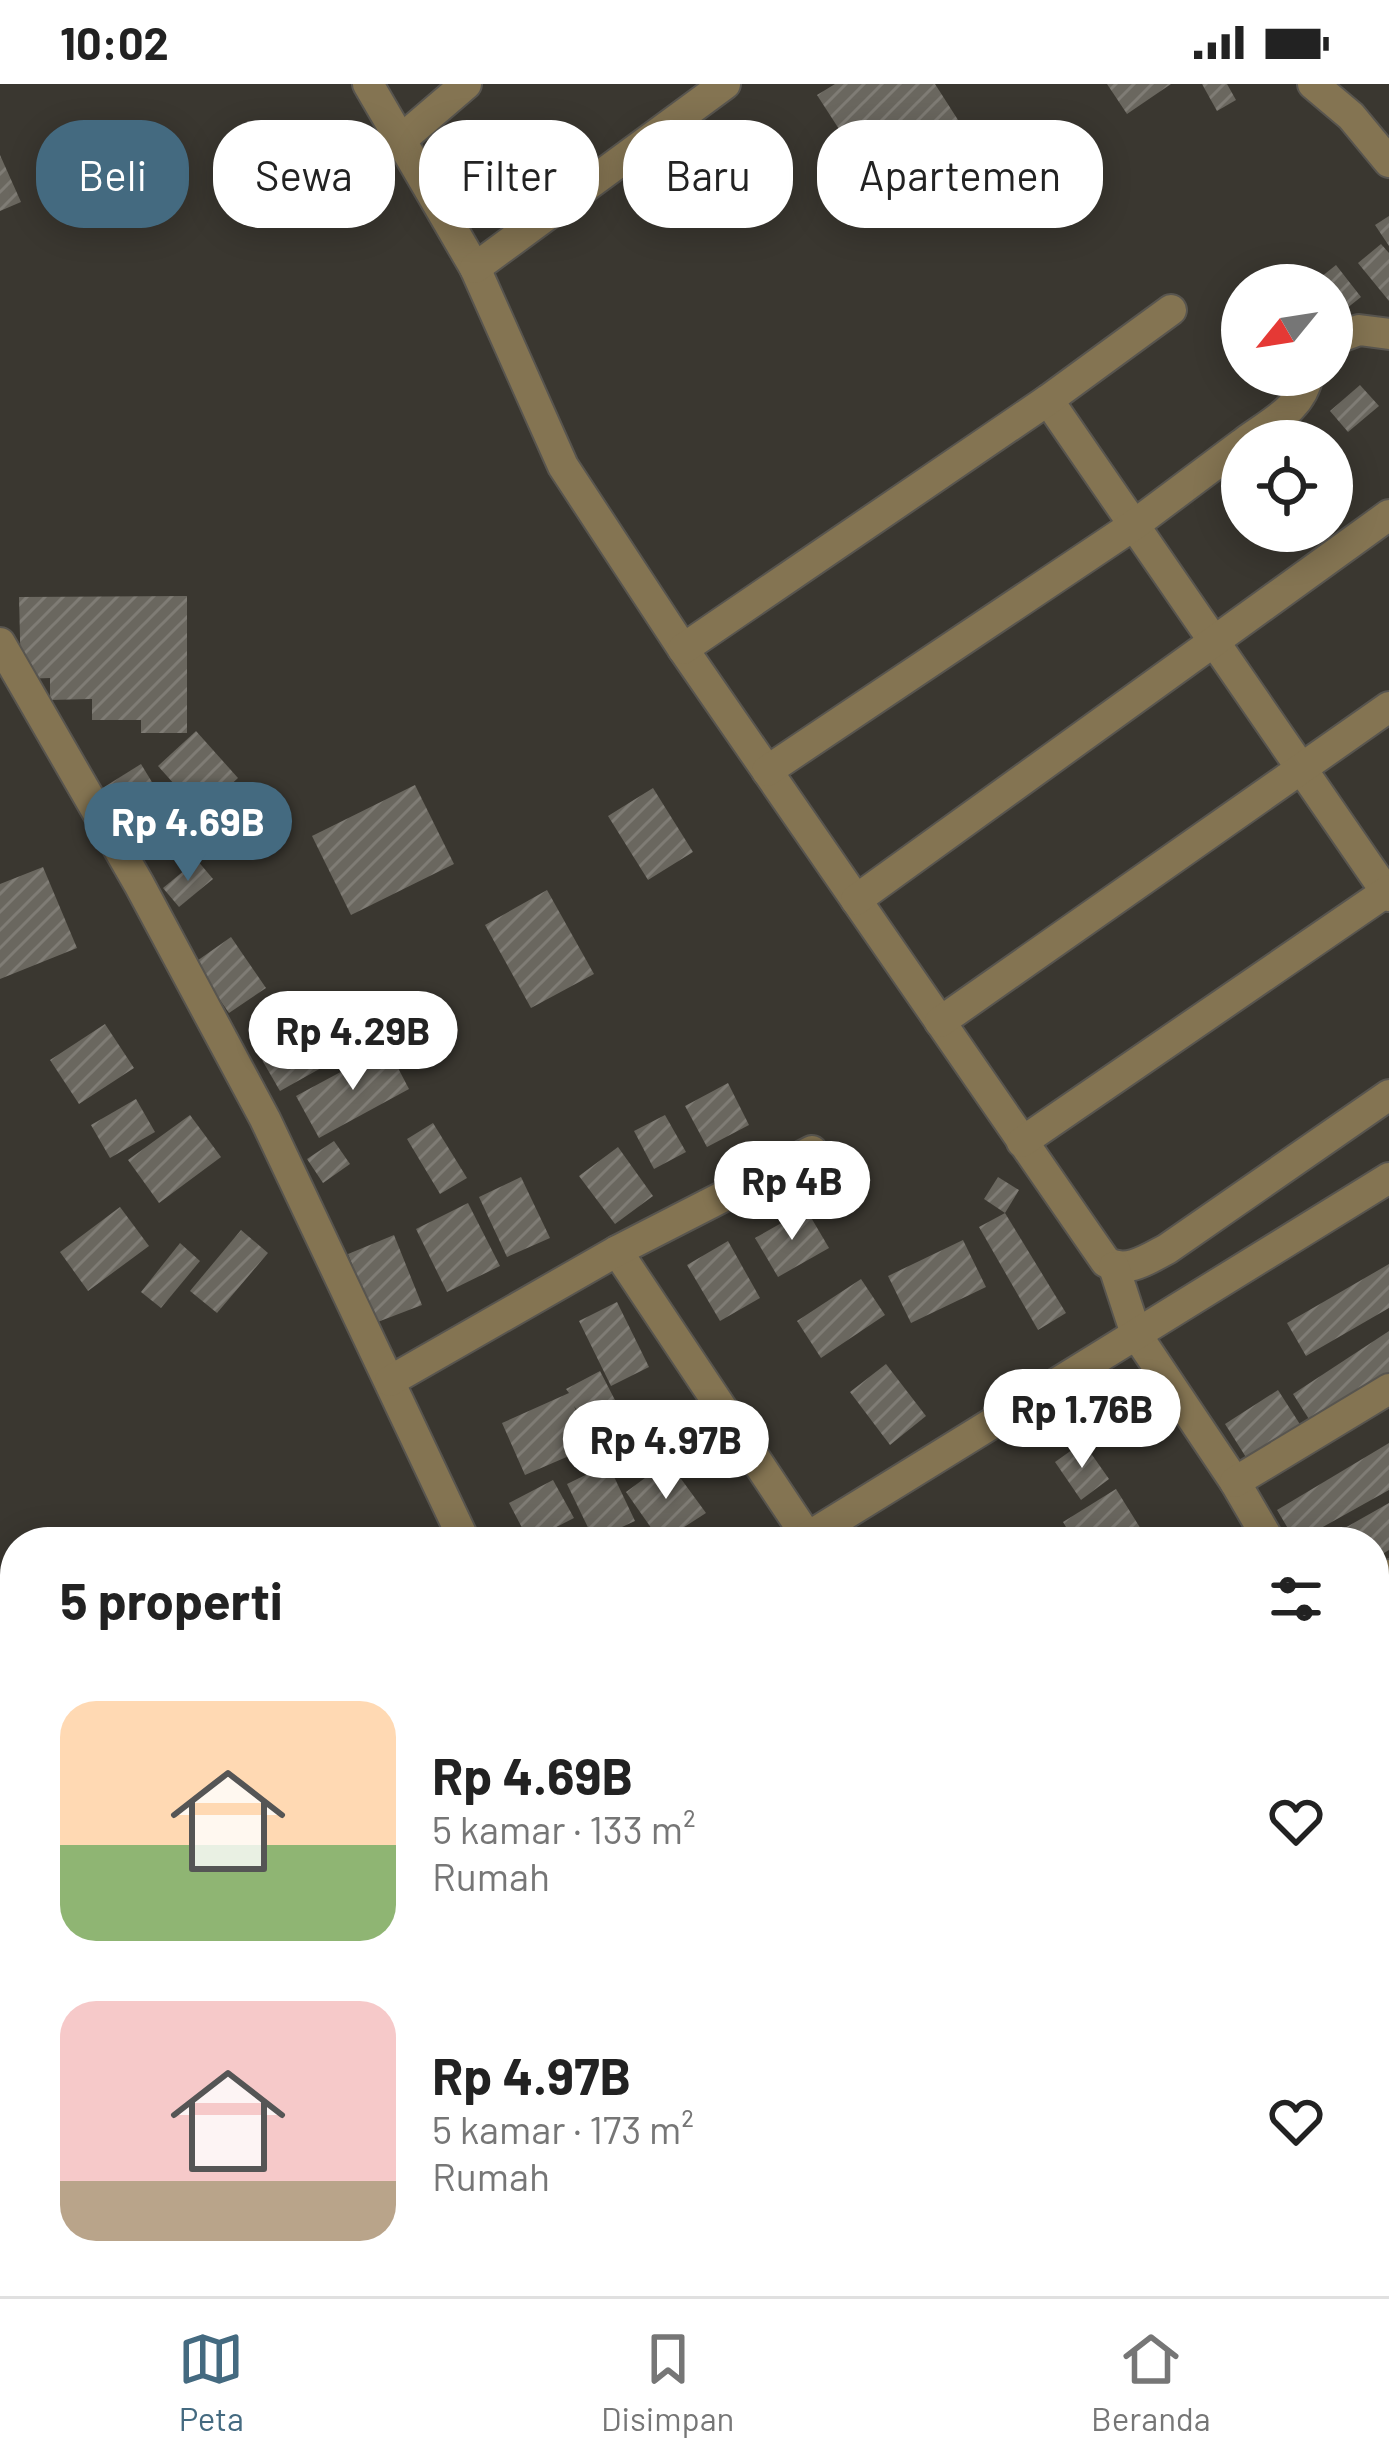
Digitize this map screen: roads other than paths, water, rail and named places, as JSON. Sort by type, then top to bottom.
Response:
[{"type":"street","points":[[368,84],[475,268],[563,466],[683,649],[1106,1262],[1114,1267],[1139,1264],[1167,1249],[1389,1095]]},
{"type":"street","points":[[402,139],[466,84]]},
{"type":"street","points":[[475,268],[725,84]]},
{"type":"street","points":[[1313,84],[1352,116],[1389,162]]},
{"type":"street","points":[[683,649],[1048,400],[1171,310]]},
{"type":"street","points":[[1353,331],[1389,334]]},
{"type":"street","points":[[1274,420],[1303,396]]},
{"type":"street","points":[[1022,1142],[1388,892],[1048,400]]},
{"type":"street","points":[[767,771],[1134,525],[1221,459]]},
{"type":"street","points":[[856,900],[1389,515]]},
{"type":"street","points":[[0,643],[139,884],[265,1119],[458,1527]]},
{"type":"street","points":[[940,1022],[1389,707]]},
{"type":"street","points":[[390,1381],[617,1252],[812,1151]]},
{"type":"street","points":[[825,1527],[1389,1178]]},
{"type":"street","points":[[617,1252],[796,1527]]},
{"type":"street","points":[[1114,1267],[1136,1334],[1261,1527]]},
{"type":"street","points":[[1235,1482],[1389,1389]]}]
